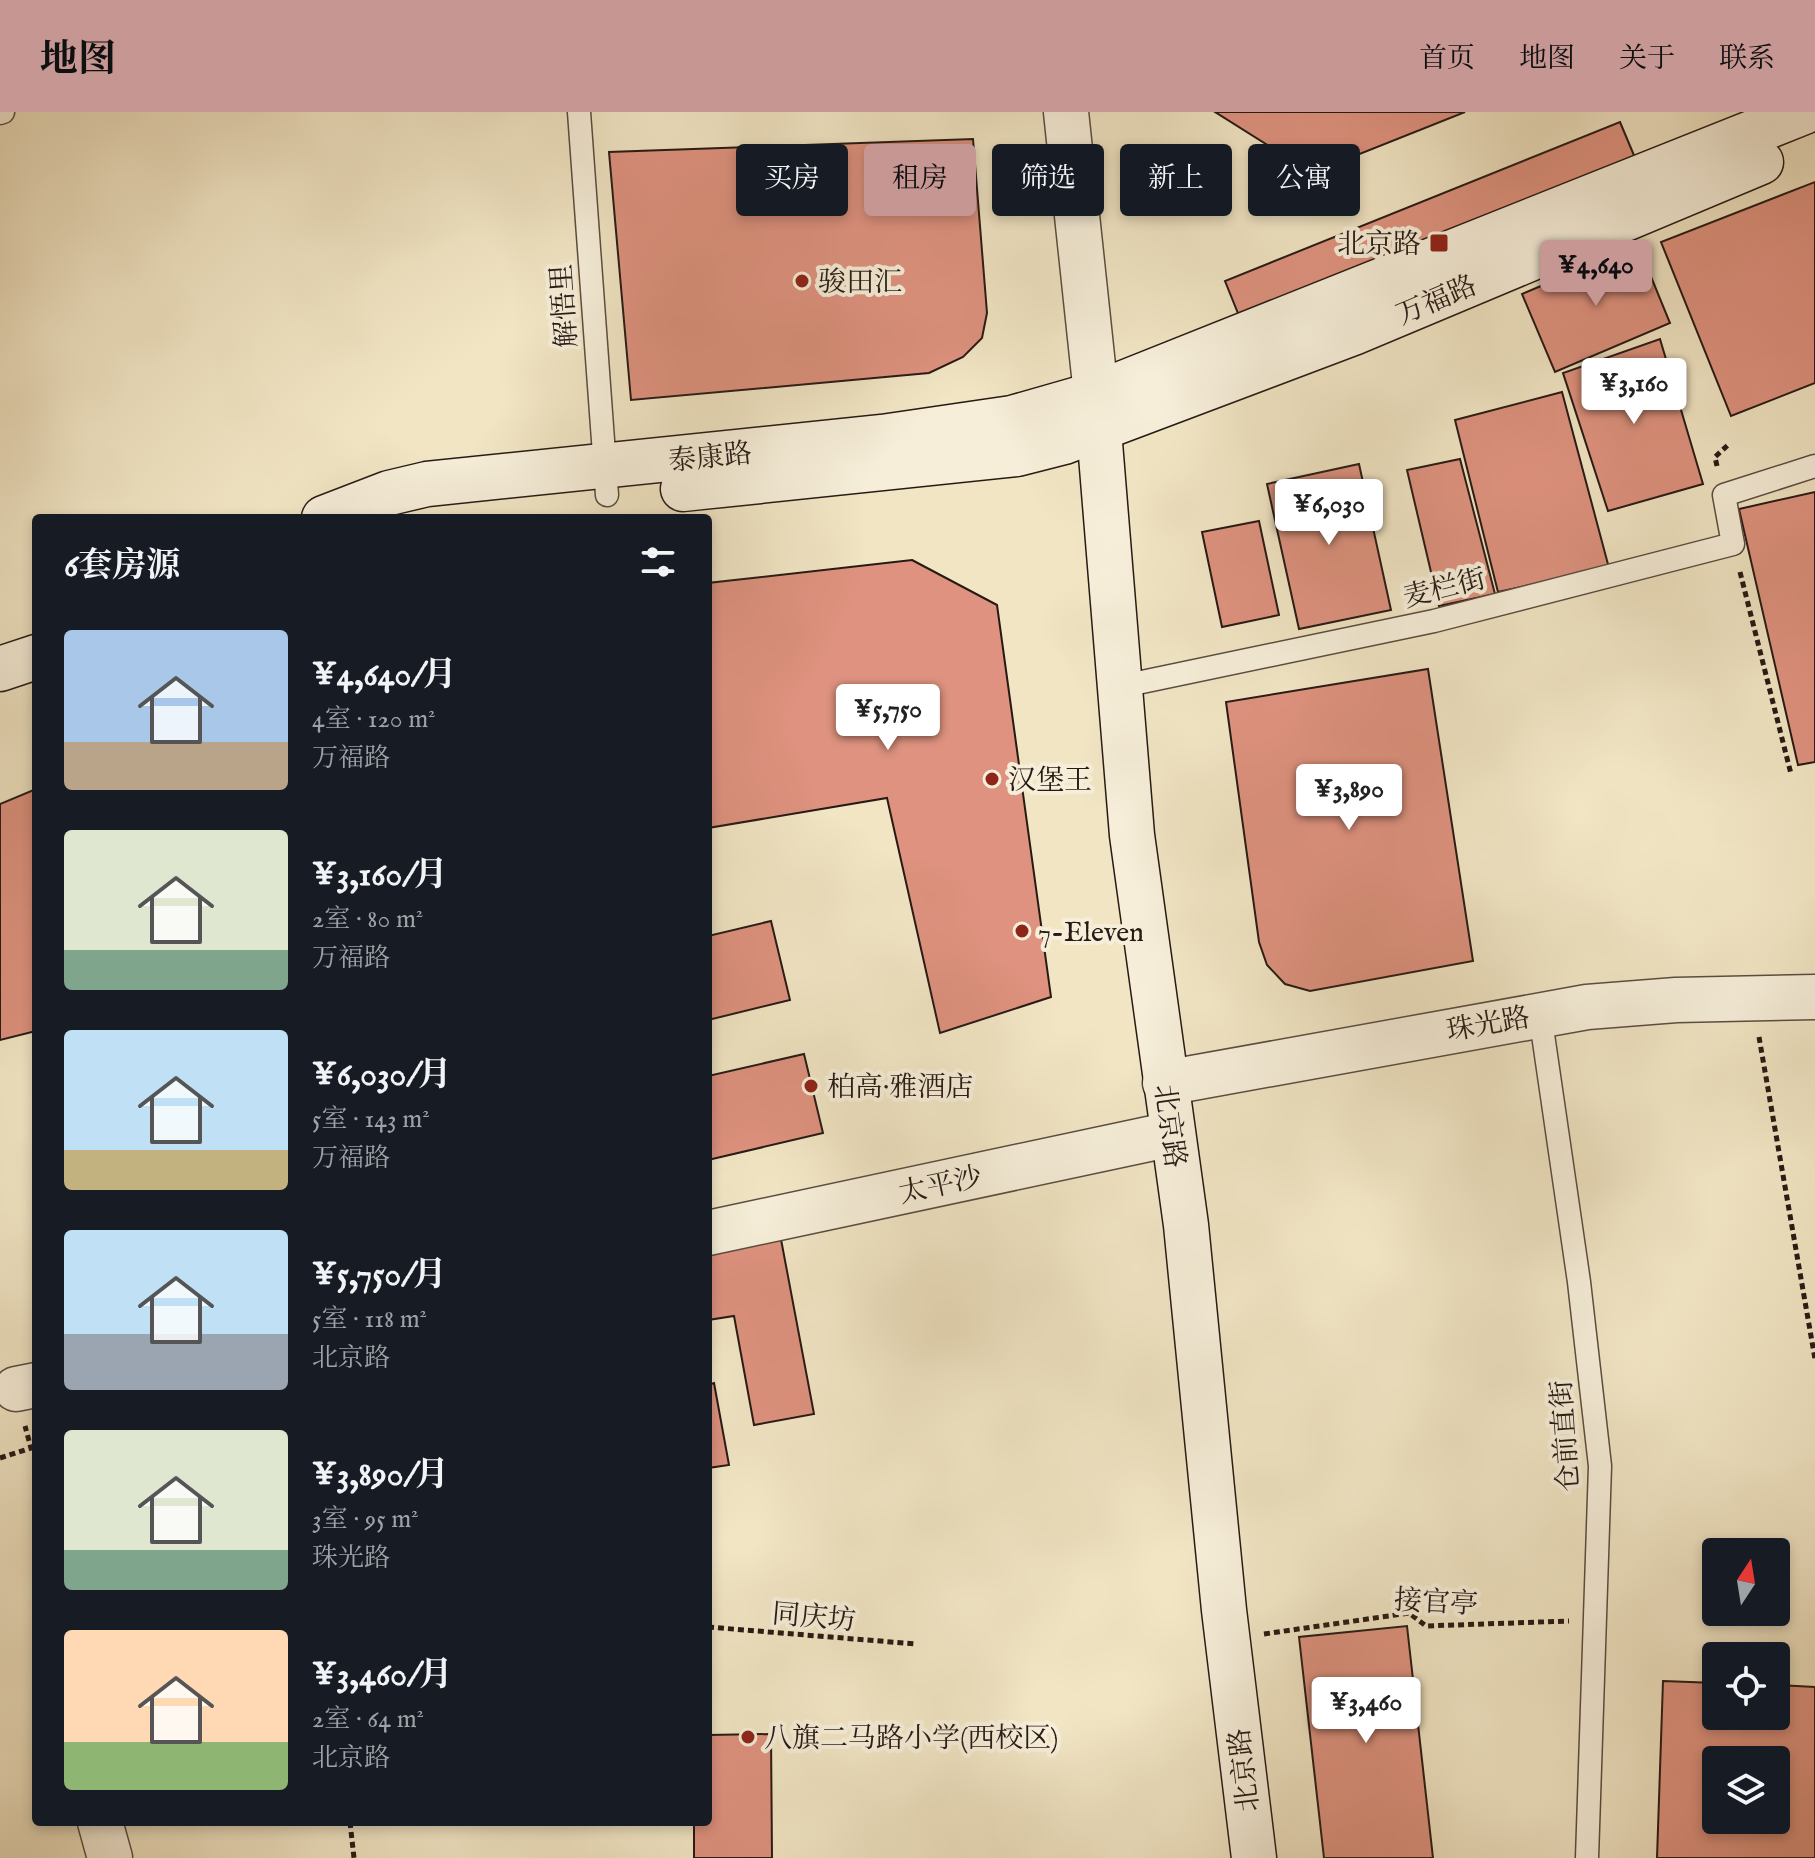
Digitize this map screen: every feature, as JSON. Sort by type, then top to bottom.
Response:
[{"type":"street","name":"北京路","points":[[1066,112],[1096,410],[1132,835],[1186,1225],[1228,1639],[1254,1858]]},
{"type":"street","name":"万福路","points":[[1096,410],[1804,112]]},
{"type":"street","name":"万福路","points":[[1096,410],[1353,333],[1815,139]]},
{"type":"street","name":"泰康路","points":[[334,514],[389,493],[427,484],[817,477],[1017,454],[1064,442],[1096,410]]},
{"type":"street","name":"泰康路","points":[[431,514],[606,481]]},
{"type":"street","points":[[0,669],[32,658]]},
{"type":"street","points":[[0,698],[32,687]]},
{"type":"street","name":"珠光路","points":[[1165,1083],[1540,1014],[1633,1002],[1815,997]]},
{"type":"street","name":"太平沙","points":[[712,1232],[1172,1134]]},
{"type":"street","points":[[101,1826],[110,1858]]},
{"type":"lane","name":"解悟里","points":[[579,112],[606,481]]},
{"type":"lane","points":[[1733,544],[1724,495],[1815,466]]},
{"type":"lane","name":"麦栏街","points":[[1118,687],[1434,621],[1733,544]]},
{"type":"lane","name":"仓前直街","points":[[1540,1014],[1579,1282],[1600,1466],[1587,1858]]},
{"type":"path","points":[[1733,544],[1791,774]]},
{"type":"path","points":[[1752,999],[1815,1359]]},
{"type":"path","name":"接官亭","points":[[1228,1639],[1409,1613],[1426,1626],[1596,1621]]},
{"type":"path","name":"同庆坊","points":[[712,1627],[916,1644]]},
{"type":"path","points":[[350,1826],[354,1858]]},
{"type":"building","points":[[1215,112],[1465,112],[1360,154],[1360,144],[1266,144]]},
{"type":"building","name":"北京路","points":[[1620,122],[1654,203],[1258,363],[1225,281]]},
{"type":"building","name":"骏田汇","points":[[973,139],[973,144],[864,144],[864,216],[976,216],[976,176],[987,313],[982,338],[963,357],[929,373],[631,400],[609,152],[736,147],[736,216],[848,216],[848,144],[833,144]]},
{"type":"building","points":[[1815,182],[1815,383],[1731,416],[1661,242]]},
{"type":"building","points":[[1638,245],[1670,323],[1555,372],[1522,294]]},
{"type":"building","points":[[1660,339],[1703,484],[1608,511],[1563,373]]},
{"type":"building","points":[[1562,392],[1609,568],[1498,592],[1455,420]]},
{"type":"building","points":[[1460,459],[1495,594],[1439,606],[1407,470]]},
{"type":"building","points":[[1359,464],[1391,610],[1299,629],[1267,484]]},
{"type":"building","points":[[1815,492],[1815,762],[1798,765],[1739,509]]},
{"type":"building","points":[[1259,521],[1279,615],[1222,627],[1202,532]]},
{"type":"building","points":[[912,560],[997,605],[1051,997],[940,1033],[887,798],[712,827],[712,583]]},
{"type":"building","points":[[1428,669],[1473,961],[1310,991],[1285,984],[1267,965],[1259,942],[1226,702]]},
{"type":"building","points":[[32,791],[32,1032],[0,1040],[0,804]]},
{"type":"building","points":[[771,921],[790,1000],[712,1019],[712,935]]},
{"type":"building","points":[[804,1054],[823,1133],[712,1159],[712,1075]]},
{"type":"building","points":[[780,1234],[814,1414],[754,1425],[734,1316],[712,1319],[712,1246]]},
{"type":"building","points":[[712,1384],[729,1465],[712,1467]]},
{"type":"building","points":[[1407,1626],[1433,1858],[1324,1858],[1299,1637]]},
{"type":"building","points":[[1663,1681],[1702,1682],[1702,1730],[1790,1730],[1790,1686],[1815,1687],[1815,1858],[1657,1858]]},
{"type":"building","points":[[771,1734],[772,1858],[694,1858],[694,1826],[712,1826],[712,1735]]},
{"type":"place","name":"北京路","points":[[1439,243]]},
{"type":"place","name":"骏田汇","points":[[802,281]]},
{"type":"place","name":"汉堡王","points":[[992,779]]},
{"type":"place","name":"7-Eleven","points":[[1022,931]]},
{"type":"place","name":"柏高·雅酒店","points":[[811,1086]]},
{"type":"place","name":"八旗二马路小学(西校区)","points":[[748,1737]]}]
